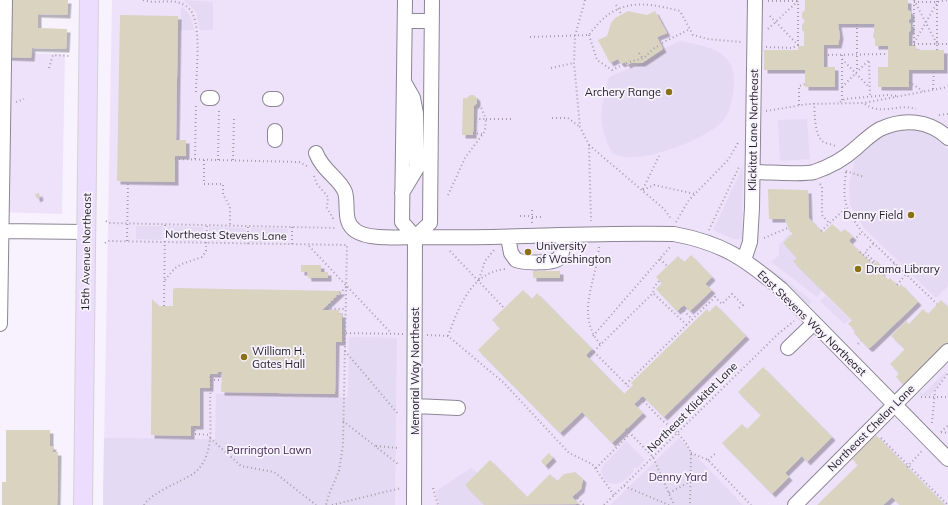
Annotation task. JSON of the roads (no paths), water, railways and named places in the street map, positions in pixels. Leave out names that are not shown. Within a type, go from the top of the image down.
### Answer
[{"type":"main road","name":"15th Avenue Northeast","points":[[83,505],[89,0]]},
{"type":"street","points":[[0,324],[5,0]]},
{"type":"street","points":[[405,0],[404,82],[413,98],[416,113],[417,168],[402,193],[402,222],[415,237],[430,223],[432,0]]},
{"type":"street","name":"Klickitat Lane Northeast","points":[[744,260],[750,242],[753,172],[754,42],[756,1]]},
{"type":"street","points":[[405,21],[432,21]]},
{"type":"street","points":[[753,172],[812,172],[828,166],[846,155],[880,129],[894,124],[909,122],[924,123],[933,126],[948,138]]},
{"type":"street","name":"East Stevens Way Northeast","points":[[316,153],[324,168],[344,192],[347,218],[352,228],[360,233],[386,237],[503,241],[564,236],[674,234],[706,241],[727,250],[744,260],[781,289],[948,459]]},
{"type":"street","points":[[1,231],[86,232]]},
{"type":"street","points":[[503,241],[516,260],[552,262],[559,258],[562,253],[564,236]]},
{"type":"street","name":"Memorial Way Northeast","points":[[414,505],[415,237]]},
{"type":"street","points":[[788,348],[814,323]]},
{"type":"street","name":"Northeast Chelan Lane","points":[[795,505],[948,351]]},
{"type":"street","points":[[415,406],[458,408]]},
{"type":"place","name":"Archery Range","points":[[669,92]]},
{"type":"place","name":"Denny Field","points":[[911,215]]},
{"type":"place","name":"University of Washington","points":[[528,252]]},
{"type":"place","name":"Drama Library","points":[[858,269]]},
{"type":"place","name":"William H. Gates Hall","points":[[244,357]]},
{"type":"park label","name":"Parrington Lawn","points":[[269,450]]},
{"type":"park label","name":"Denny Yard","points":[[678,477]]}]
